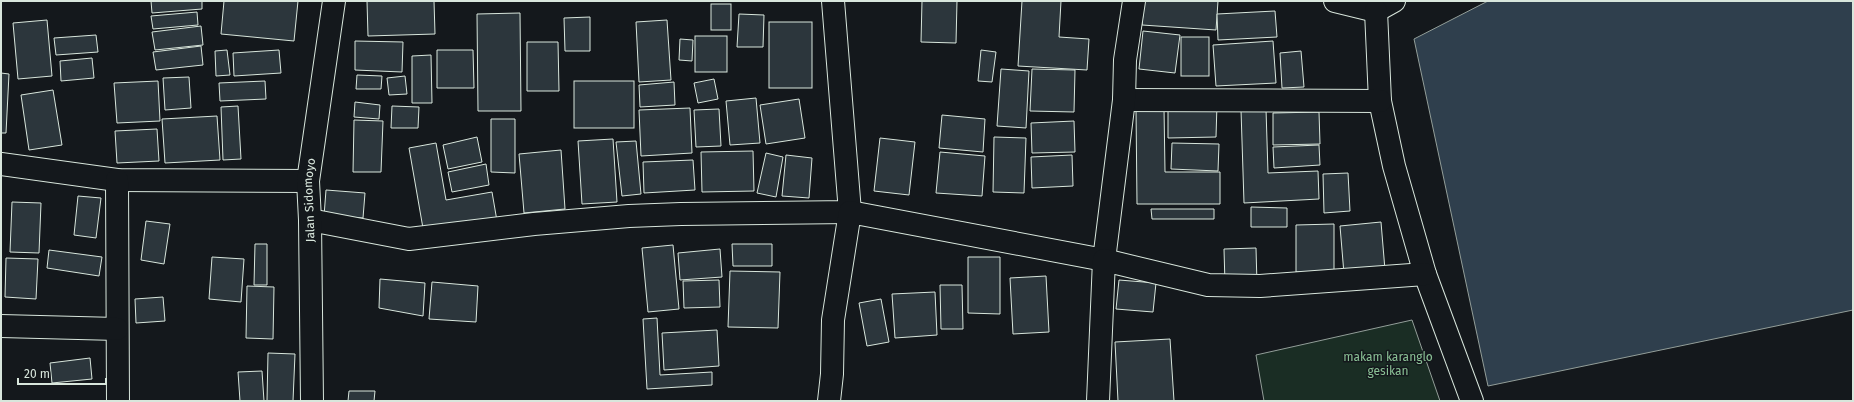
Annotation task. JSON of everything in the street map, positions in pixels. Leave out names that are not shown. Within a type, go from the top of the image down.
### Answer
[{"type":"street","name":"Jalan Sidomoyo","points":[[312,401],[310,220],[308,182],[334,1]]},
{"type":"street","points":[[829,401],[832,374],[833,320],[850,212],[833,1]]},
{"type":"street","points":[[1098,401],[1104,260],[1124,100],[1125,60],[1134,1]]},
{"type":"street","points":[[1335,1],[1385,6],[1380,101],[1394,166],[1425,274],[1472,401]]},
{"type":"street","points":[[1124,100],[1380,101]]},
{"type":"street","points":[[1,164],[117,180],[308,182]]},
{"type":"street","points":[[117,180],[118,401]]},
{"type":"street","points":[[310,220],[409,239],[534,224],[629,216],[850,212],[1104,260],[1208,285],[1260,286],[1425,274]]},
{"type":"street","points":[[1,326],[117,329]]},
{"type":"green space","name":"makam karanglo gesikan","points":[[1412,320],[1440,401],[1264,401],[1256,355]]},
{"type":"water","points":[[1488,1],[1853,1],[1853,310],[1488,386],[1414,39]]},
{"type":"building","points":[[151,1],[202,1],[202,9],[152,13]]},
{"type":"building","points":[[224,1],[298,1],[294,41],[221,34]]},
{"type":"building","points":[[367,1],[434,1],[435,34],[368,36]]},
{"type":"building","points":[[922,1],[957,1],[956,43],[921,42]]},
{"type":"building","points":[[1022,1],[1061,1],[1059,37],[1089,39],[1087,70],[1018,66]]},
{"type":"building","points":[[1144,1],[1218,1],[1216,30],[1142,25]]},
{"type":"building","points":[[711,4],[731,4],[731,30],[711,30]]},
{"type":"building","points":[[1275,11],[1277,37],[1218,40],[1217,14]]},
{"type":"building","points":[[197,12],[198,25],[153,29],[151,16]]},
{"type":"building","points":[[520,13],[521,111],[478,111],[477,14]]},
{"type":"building","points":[[739,14],[764,15],[763,47],[737,47]]},
{"type":"building","points":[[590,17],[590,51],[565,51],[564,18]]},
{"type":"building","points":[[47,20],[52,76],[18,79],[13,23]]},
{"type":"building","points":[[667,20],[671,80],[639,82],[636,22]]},
{"type":"building","points":[[769,22],[812,22],[812,88],[769,88]]},
{"type":"building","points":[[201,26],[203,45],[155,50],[152,32]]},
{"type":"building","points":[[1143,31],[1180,35],[1175,73],[1139,69]]},
{"type":"building","points":[[96,35],[98,52],[56,55],[54,38]]},
{"type":"building","points":[[695,36],[727,36],[727,72],[695,72]]},
{"type":"building","points":[[1181,37],[1209,37],[1209,76],[1181,76]]},
{"type":"building","points":[[680,39],[693,40],[692,61],[679,60]]},
{"type":"building","points":[[355,41],[403,42],[402,72],[355,70]]},
{"type":"building","points":[[1273,41],[1276,83],[1216,86],[1213,45]]},
{"type":"building","points":[[527,42],[558,42],[559,91],[527,91]]},
{"type":"building","points":[[201,46],[203,65],[156,70],[153,52]]},
{"type":"building","points":[[227,50],[230,75],[216,76],[215,51]]},
{"type":"building","points":[[279,50],[281,73],[234,76],[233,53]]},
{"type":"building","points":[[437,50],[473,50],[474,88],[437,88]]},
{"type":"building","points":[[981,50],[996,52],[992,82],[978,81]]},
{"type":"building","points":[[1301,51],[1304,87],[1282,88],[1280,53]]},
{"type":"building","points":[[431,55],[432,103],[412,103],[412,56]]},
{"type":"building","points":[[92,58],[94,78],[61,81],[60,61]]},
{"type":"building","points":[[1001,69],[1029,71],[1026,128],[997,126]]},
{"type":"building","points":[[1032,69],[1075,70],[1074,112],[1030,111]]},
{"type":"building","points":[[1,73],[9,74],[6,133],[1,133]]},
{"type":"building","points":[[357,75],[382,76],[381,89],[356,89]]},
{"type":"building","points":[[405,76],[407,94],[389,95],[387,78]]},
{"type":"building","points":[[189,77],[191,108],[165,110],[163,78]]},
{"type":"building","points":[[714,79],[718,99],[698,103],[694,83]]},
{"type":"building","points":[[158,81],[160,121],[117,123],[114,83]]},
{"type":"building","points":[[265,81],[266,99],[220,101],[219,83]]},
{"type":"building","points":[[574,81],[634,81],[634,128],[574,128]]},
{"type":"building","points":[[674,82],[675,105],[640,107],[639,85]]},
{"type":"building","points":[[53,90],[62,145],[29,150],[21,95]]},
{"type":"building","points":[[756,98],[760,143],[730,145],[726,101]]},
{"type":"building","points":[[799,99],[805,138],[766,144],[760,105]]},
{"type":"building","points":[[355,102],[380,105],[379,119],[354,117]]},
{"type":"building","points":[[1168,104],[1217,104],[1216,137],[1168,138]]},
{"type":"building","points":[[238,106],[241,159],[223,160],[221,107]]},
{"type":"building","points":[[392,106],[419,107],[418,128],[391,128]]},
{"type":"building","points":[[690,108],[692,153],[641,156],[639,110]]},
{"type":"building","points":[[1136,108],[1164,108],[1165,172],[1220,172],[1220,204],[1137,204]]},
{"type":"building","points":[[719,109],[721,146],[696,147],[694,110]]},
{"type":"building","points":[[1266,109],[1268,173],[1318,171],[1319,199],[1244,203],[1241,110]]},
{"type":"building","points":[[1319,112],[1320,144],[1273,145],[1273,113]]},
{"type":"building","points":[[942,115],[985,119],[983,152],[939,148]]},
{"type":"building","points":[[217,116],[220,160],[165,163],[162,119]]},
{"type":"building","points":[[491,119],[515,119],[515,173],[491,172]]},
{"type":"building","points":[[354,120],[383,121],[381,172],[353,172]]},
{"type":"building","points":[[1074,121],[1075,152],[1032,153],[1031,123]]},
{"type":"building","points":[[157,129],[159,161],[117,163],[115,131]]},
{"type":"building","points":[[477,137],[482,162],[448,169],[443,145]]},
{"type":"building","points":[[994,137],[1026,138],[1024,193],[993,192]]},
{"type":"building","points":[[880,138],[915,142],[909,195],[874,191]]},
{"type":"building","points":[[613,139],[617,202],[582,204],[578,141]]},
{"type":"building","points":[[636,141],[641,194],[622,196],[616,142]]},
{"type":"building","points":[[436,143],[446,200],[492,192],[497,221],[424,234],[409,148]]},
{"type":"building","points":[[1172,143],[1219,144],[1218,171],[1171,169]]},
{"type":"building","points":[[1319,145],[1320,165],[1274,168],[1273,147]]},
{"type":"building","points":[[561,150],[565,209],[524,213],[519,154]]},
{"type":"building","points":[[753,151],[754,191],[702,192],[701,152]]},
{"type":"building","points":[[940,152],[985,156],[982,196],[936,193]]},
{"type":"building","points":[[766,153],[783,157],[776,197],[757,193]]},
{"type":"building","points":[[786,155],[812,158],[809,198],[782,196]]},
{"type":"building","points":[[1072,155],[1073,186],[1032,188],[1031,157]]},
{"type":"building","points":[[693,160],[695,190],[644,193],[643,162]]},
{"type":"building","points":[[486,164],[489,185],[452,192],[448,172]]},
{"type":"building","points":[[1348,173],[1350,211],[1324,213],[1323,174]]},
{"type":"building","points":[[326,190],[365,193],[363,218],[324,216]]},
{"type":"building","points":[[78,196],[101,198],[96,238],[74,235]]},
{"type":"building","points":[[12,202],[41,203],[39,253],[10,252]]},
{"type":"building","points":[[1251,207],[1287,208],[1287,227],[1251,227]]},
{"type":"building","points":[[1151,209],[1214,209],[1214,219],[1152,219]]},
{"type":"building","points":[[146,221],[170,224],[164,264],[141,260]]},
{"type":"building","points":[[1381,222],[1385,270],[1344,274],[1340,226]]},
{"type":"building","points":[[1334,224],[1334,272],[1296,272],[1296,225]]},
{"type":"building","points":[[255,244],[267,244],[267,285],[254,285]]},
{"type":"building","points":[[732,244],[772,244],[772,266],[733,266]]},
{"type":"building","points":[[673,245],[679,309],[648,312],[642,248]]},
{"type":"building","points":[[1256,248],[1257,284],[1225,284],[1224,249]]},
{"type":"building","points":[[720,249],[722,277],[680,280],[678,253]]},
{"type":"building","points":[[49,250],[102,257],[99,276],[47,268]]},
{"type":"building","points":[[212,257],[244,259],[241,302],[209,299]]},
{"type":"building","points":[[968,257],[1000,257],[1000,314],[968,313]]},
{"type":"building","points":[[6,258],[38,259],[36,299],[5,297]]},
{"type":"building","points":[[730,271],[780,272],[778,328],[728,327]]},
{"type":"building","points":[[1046,276],[1049,332],[1013,334],[1010,278]]},
{"type":"building","points":[[380,279],[425,283],[423,316],[379,308]]},
{"type":"building","points":[[719,280],[720,307],[684,308],[683,281]]},
{"type":"building","points":[[1119,280],[1156,283],[1153,312],[1116,309]]},
{"type":"building","points":[[432,282],[478,286],[476,322],[429,319]]},
{"type":"building","points":[[940,285],[962,285],[963,329],[941,329]]},
{"type":"building","points":[[247,286],[274,287],[273,339],[246,338]]},
{"type":"building","points":[[935,292],[937,335],[895,338],[892,294]]},
{"type":"building","points":[[163,297],[165,321],[136,323],[135,299]]},
{"type":"building","points":[[881,299],[889,342],[867,346],[859,303]]},
{"type":"building","points":[[657,318],[660,375],[712,372],[712,385],[647,389],[643,319]]},
{"type":"building","points":[[717,330],[719,366],[664,370],[662,333]]},
{"type":"building","points":[[1170,339],[1174,401],[1118,401],[1115,342]]},
{"type":"building","points":[[268,353],[295,354],[293,401],[267,401]]},
{"type":"building","points":[[90,358],[92,379],[52,383],[50,363]]},
{"type":"building","points":[[262,371],[264,401],[240,401],[238,372]]},
{"type":"building","points":[[349,391],[375,391],[374,401],[348,401]]}]
